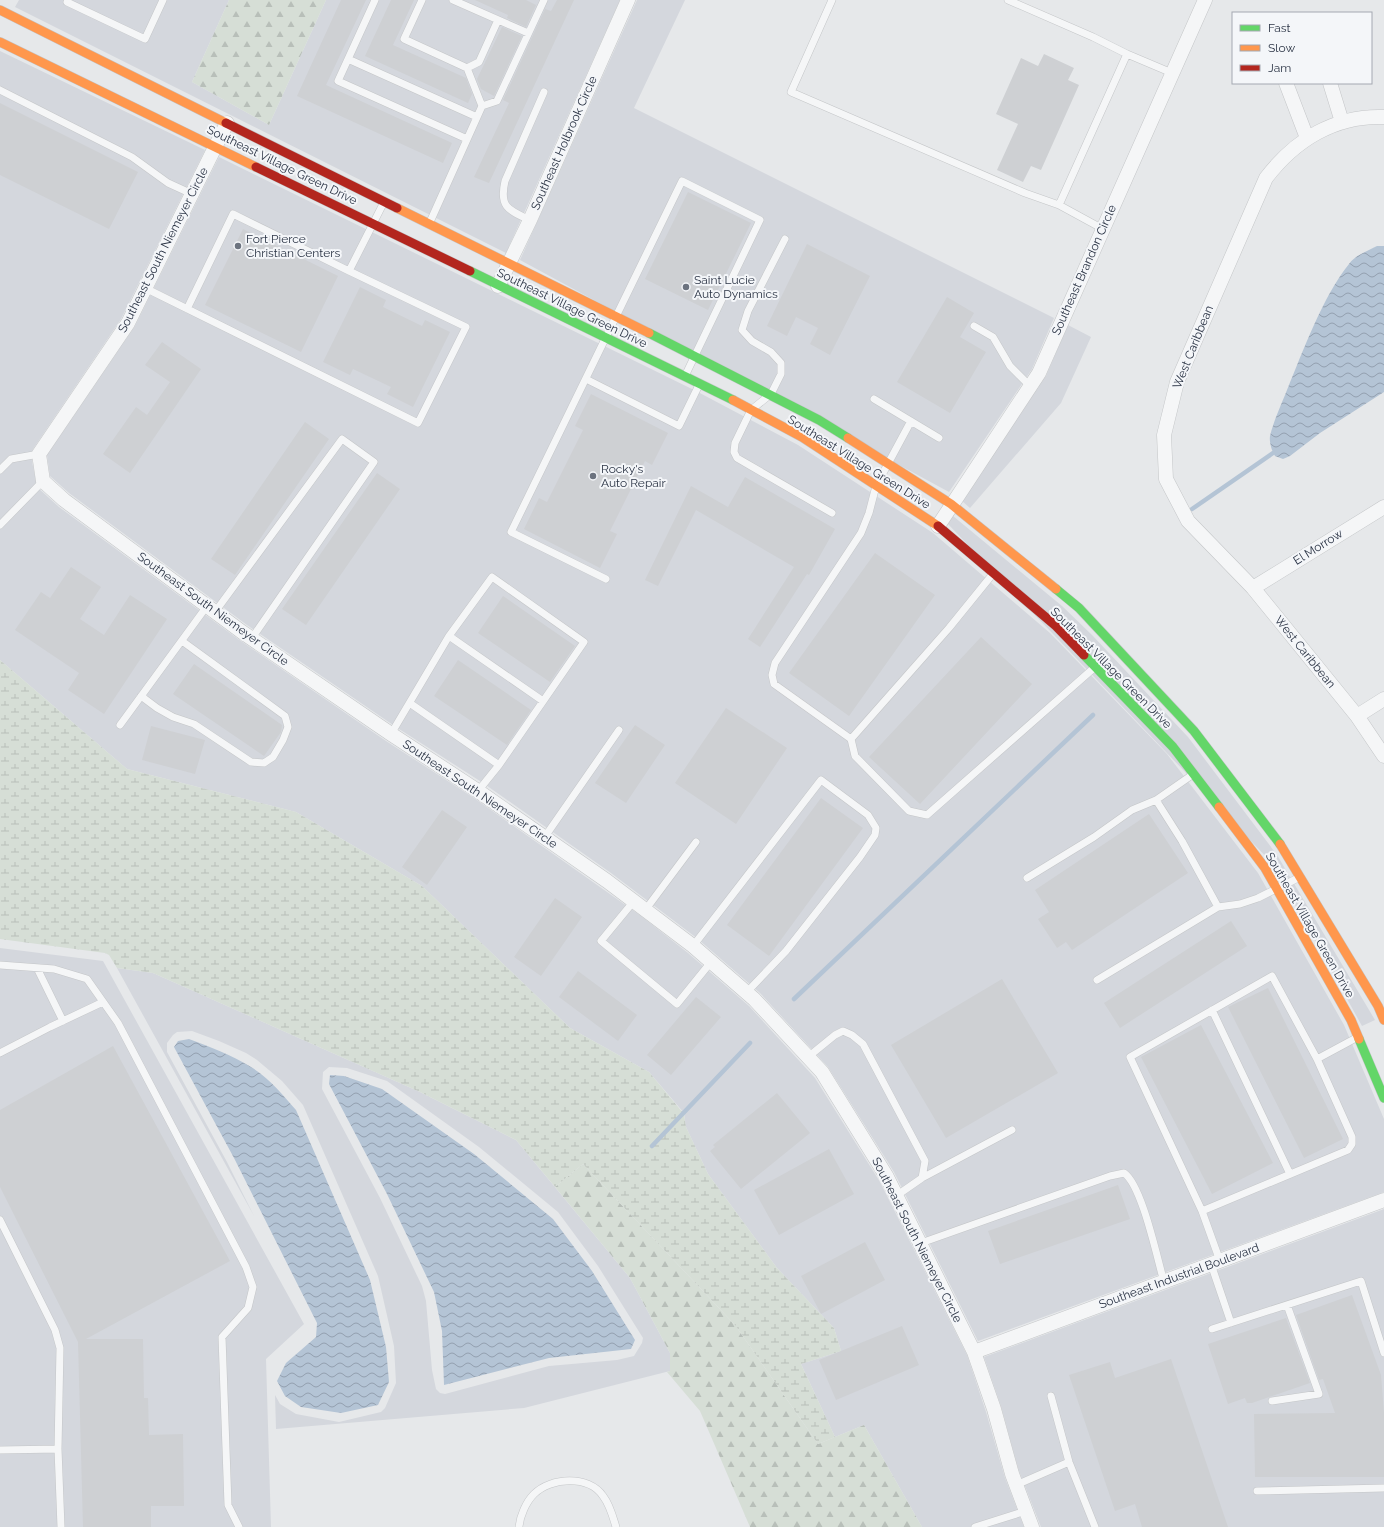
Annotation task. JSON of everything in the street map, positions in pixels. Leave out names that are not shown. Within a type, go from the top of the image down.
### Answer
[{"type":"street","name":"Southeast Holbrook Circle","points":[[498,286],[530,220],[628,0]]},
{"type":"street","name":"Southeast Brandon Circle","points":[[938,526],[1038,373],[1205,0]]},
{"type":"street","name":"Southeast Village Green Drive","points":[[4,10],[384,202],[696,355],[771,394],[819,420],[951,504],[1085,614],[1194,731],[1284,850],[1378,1006],[1384,1020]]},
{"type":"street","name":"Southeast Village Green Drive","points":[[0,42],[216,146],[498,286],[700,383],[802,437],[938,526],[1056,626],[1173,747],[1265,868],[1361,1035],[1384,1098]]},
{"type":"street","points":[[1286,84],[1306,138]]},
{"type":"street","points":[[1330,84],[1342,122]]},
{"type":"street","name":"West Caribbean","points":[[1384,117],[1355,119],[1342,122],[1306,138],[1278,161],[1266,178],[1177,382],[1164,435],[1166,479],[1188,521],[1253,588],[1357,716],[1384,756]]},
{"type":"street","name":"Southeast South Niemeyer Circle","points":[[39,454],[128,323],[227,123]]},
{"type":"street","points":[[39,454],[43,481]]},
{"type":"street","name":"Southeast South Niemeyer Circle","points":[[43,481],[64,500],[211,609],[391,734],[478,791],[646,909],[693,946],[754,999],[822,1072],[887,1177],[974,1352],[994,1409],[1016,1485],[1032,1527]]},
{"type":"street","name":"El Morrow","points":[[1253,588],[1384,507]]},
{"type":"street","points":[[1357,716],[1384,699]]},
{"type":"street","name":"Southeast Industrial Boulevard","points":[[974,1352],[1384,1200]]},
{"type":"lane","points":[[68,0],[67,2],[145,39],[163,0]]},
{"type":"lane","points":[[375,0],[338,81],[467,139]]},
{"type":"lane","points":[[422,0],[404,39],[467,68],[482,106],[429,224]]},
{"type":"lane","points":[[453,0],[528,33]]},
{"type":"lane","points":[[482,106],[497,101],[544,0]]},
{"type":"lane","points":[[832,0],[791,92],[1025,193],[1059,205],[1103,229]]},
{"type":"lane","points":[[1008,0],[1172,73]]},
{"type":"lane","points":[[467,68],[479,62],[498,20]]},
{"type":"lane","points":[[1059,205],[1127,54]]},
{"type":"lane","points":[[348,59],[477,117]]},
{"type":"lane","points":[[0,90],[132,157],[168,183],[192,194]]},
{"type":"lane","points":[[530,220],[509,208],[503,202],[502,194],[505,181],[544,92]]},
{"type":"lane","points":[[606,579],[511,532],[682,181],[760,220],[685,376]]},
{"type":"lane","points":[[349,271],[384,202]]},
{"type":"lane","points":[[145,288],[187,309],[418,423],[466,327],[233,214],[187,309]]},
{"type":"lane","points":[[785,238],[748,311],[742,330],[752,341],[771,352],[781,363],[781,374],[771,394],[751,410],[735,443],[734,452],[737,458],[832,513]]},
{"type":"lane","points":[[974,326],[993,337],[1010,366],[1030,386]]},
{"type":"lane","points":[[586,379],[679,426],[700,383]]},
{"type":"lane","points":[[874,399],[939,438]]},
{"type":"lane","points":[[911,421],[876,486],[869,513],[861,533],[775,663],[772,675],[774,684],[851,739],[855,756],[909,811],[927,815],[1095,667]]},
{"type":"lane","points":[[120,725],[182,641],[211,609],[342,439],[374,462],[252,638]]},
{"type":"lane","points":[[0,470],[11,458],[39,454]]},
{"type":"lane","points":[[0,525],[43,481]]},
{"type":"lane","points":[[851,739],[949,628],[993,574]]},
{"type":"lane","points":[[391,734],[411,704],[449,636],[492,577],[584,642],[499,765],[478,791]]},
{"type":"lane","points":[[449,636],[543,701]]},
{"type":"lane","points":[[141,696],[162,711],[194,724],[251,762],[264,763],[273,757],[284,740],[288,727],[285,716],[182,641]]},
{"type":"lane","points":[[411,704],[499,765]]},
{"type":"lane","points":[[544,838],[619,730]]},
{"type":"lane","points":[[1027,878],[1094,837],[1132,810],[1156,800],[1194,774]]},
{"type":"lane","points":[[693,946],[820,780],[868,816],[876,828],[875,835],[860,857],[786,951],[746,993]]},
{"type":"lane","points":[[1156,800],[1182,841],[1218,907]]},
{"type":"lane","points":[[646,909],[696,842]]},
{"type":"lane","points":[[1097,980],[1218,907],[1240,904],[1300,876]]},
{"type":"lane","points":[[634,901],[601,941],[677,1004],[711,962]]},
{"type":"lane","points":[[0,965],[54,969],[87,979],[118,1023],[242,1260],[253,1287],[248,1308],[222,1337],[228,1505],[239,1527]]},
{"type":"lane","points":[[37,968],[63,1021]]},
{"type":"lane","points":[[1202,1212],[1348,1150],[1352,1144],[1352,1137],[1317,1059],[1272,976],[1130,1057],[1202,1212],[1231,1323]]},
{"type":"lane","points":[[0,1053],[103,1002]]},
{"type":"lane","points":[[1212,1010],[1290,1174]]},
{"type":"lane","points":[[808,1057],[835,1035],[843,1031],[852,1035],[863,1044],[925,1161],[922,1178]]},
{"type":"lane","points":[[1317,1059],[1361,1035]]},
{"type":"lane","points":[[896,1196],[922,1178],[1012,1130]]},
{"type":"lane","points":[[920,1244],[1110,1176],[1124,1173],[1129,1176],[1137,1191],[1148,1221],[1164,1282]]},
{"type":"lane","points":[[0,1220],[52,1324],[60,1348],[58,1449],[61,1527]]},
{"type":"lane","points":[[1212,1329],[1361,1281],[1384,1353]]},
{"type":"lane","points":[[1272,1401],[1319,1394],[1287,1305]]},
{"type":"lane","points":[[1051,1396],[1069,1462],[1095,1527]]},
{"type":"lane","points":[[0,1450],[58,1449]]},
{"type":"lane","points":[[1016,1485],[1069,1462]]},
{"type":"lane","points":[[519,1527],[526,1505],[534,1494],[547,1485],[570,1480],[593,1486],[603,1495],[616,1527]]},
{"type":"lane","points":[[1257,1491],[1384,1488]]},
{"type":"lane","points":[[974,1527],[1026,1511]]},
{"type":"shaded area","points":[[19,0],[229,0],[192,82],[269,125],[326,0],[620,0],[506,253],[15,7]]},
{"type":"shaded area","points":[[637,0],[685,0],[634,108],[1054,318],[1032,369],[949,492],[520,260]]},
{"type":"shaded area","points":[[0,51],[205,150],[121,319],[33,449],[31,456],[37,487],[59,507],[238,639],[386,741],[474,798],[641,916],[688,953],[749,1006],[815,1078],[880,1182],[967,1355],[986,1412],[1005,1478],[1024,1527],[922,1527],[864,1425],[835,1437],[801,1364],[841,1351],[834,1328],[777,1268],[708,1174],[686,1127],[684,1113],[649,1072],[570,1028],[422,886],[296,812],[127,769],[0,660]]},
{"type":"shaded area","points":[[219,157],[696,391],[798,445],[933,533],[1050,633],[1167,754],[1258,873],[1344,1025],[1384,1119],[1384,1192],[978,1341],[894,1172],[828,1067],[760,993],[698,939],[611,873],[483,783],[396,727],[247,625],[69,493],[50,476],[47,455],[135,326]]},
{"type":"shaded area","points":[[1068,325],[1091,337],[1061,403],[970,508],[962,501],[1046,376]]},
{"type":"shaded area","points":[[953,516],[1062,606],[1092,635],[1188,737],[1277,855],[1375,1020],[1362,1026],[1272,863],[948,524]]},
{"type":"shaded area","points":[[0,948],[103,961],[304,1324],[266,1359],[271,1527],[0,1527]]},
{"type":"shaded area","points":[[117,968],[153,973],[420,1092],[516,1140],[630,1278],[670,1353],[670,1371],[524,1408],[276,1429],[275,1395],[280,1404],[296,1414],[339,1422],[381,1412],[385,1408],[396,1383],[394,1346],[378,1276],[303,1105],[282,1081],[257,1060],[246,1053],[192,1031],[177,1032],[167,1043],[167,1052],[227,1162],[254,1216]],"holes":[[[329,1067],[347,1068],[387,1081],[479,1147],[558,1212],[598,1266],[643,1338],[642,1343],[634,1356],[617,1360],[549,1366],[445,1394],[440,1393],[436,1389],[432,1370],[426,1301],[422,1286],[380,1198],[322,1089],[323,1072]]]},
{"type":"shaded area","points":[[1384,1209],[1384,1527],[1041,1527],[1019,1471],[1001,1406],[984,1357]]},
{"type":"green space","points":[[229,0],[326,0],[269,125],[192,82]]},
{"type":"green space","points":[[0,660],[127,769],[296,812],[422,886],[570,1028],[649,1072],[684,1114],[686,1127],[708,1174],[777,1268],[834,1328],[841,1351],[801,1364],[835,1437],[818,1444],[735,1325],[583,1164],[555,1187],[516,1140],[420,1092],[153,973],[117,968],[109,955],[105,953],[0,939]]},
{"type":"green space","points":[[583,1164],[735,1325],[818,1444],[864,1425],[922,1527],[750,1527],[700,1411],[667,1372],[670,1371],[670,1353],[630,1278],[555,1187]]},
{"type":"water","points":[[1377,246],[1384,246],[1384,392],[1320,433],[1290,456],[1283,459],[1275,456],[1271,447],[1270,436],[1280,407],[1322,308],[1340,277],[1352,261],[1358,256]]},
{"type":"water","points":[[189,1039],[229,1055],[258,1071],[270,1081],[296,1110],[370,1280],[386,1347],[389,1382],[378,1405],[341,1413],[301,1407],[285,1396],[277,1381],[286,1363],[316,1337],[317,1323],[234,1158],[174,1047],[178,1041]]},
{"type":"water","points":[[330,1075],[344,1076],[382,1089],[474,1154],[553,1219],[592,1271],[635,1340],[631,1349],[549,1358],[444,1385],[442,1331],[434,1292],[387,1194],[329,1084]]},
{"type":"building","points":[[341,0],[366,0],[326,85],[452,143],[443,163],[297,96]]},
{"type":"building","points":[[391,0],[414,0],[393,45],[466,78],[472,94],[468,103],[365,56]]},
{"type":"building","points":[[475,0],[526,0],[536,5],[526,27],[507,18],[508,15]]},
{"type":"building","points":[[557,0],[574,0],[489,183],[474,177],[509,103],[503,100],[545,9],[551,11]]},
{"type":"building","points":[[502,27],[522,36],[494,96],[481,89],[477,79]]},
{"type":"building","points":[[1044,54],[1074,68],[1068,80],[1079,85],[1041,170],[1031,166],[1023,182],[997,170],[1018,124],[996,114],[1021,58],[1038,66]]},
{"type":"building","points":[[0,103],[138,172],[109,229],[0,175]]},
{"type":"building","points":[[688,192],[751,223],[708,310],[645,279]]},
{"type":"building","points":[[243,229],[338,276],[301,352],[205,305]]},
{"type":"building","points":[[807,244],[870,276],[830,355],[810,344],[818,328],[796,317],[787,336],[767,326]]},
{"type":"building","points":[[360,287],[386,300],[383,307],[422,326],[425,320],[450,332],[413,407],[387,394],[391,387],[353,369],[350,375],[323,362]]},
{"type":"building","points":[[947,297],[974,313],[960,337],[986,352],[950,413],[897,382]]},
{"type":"building","points":[[162,342],[201,369],[130,473],[103,454],[136,407],[147,415],[170,382],[145,365]]},
{"type":"building","points":[[591,394],[668,433],[652,465],[645,461],[610,531],[617,534],[600,568],[524,529],[539,498],[547,502],[583,430],[575,426]]},
{"type":"building","points":[[305,422],[329,439],[235,575],[211,559]]},
{"type":"building","points":[[377,473],[400,489],[306,625],[282,609]]},
{"type":"building","points":[[745,477],[835,529],[809,575],[807,574],[760,647],[748,639],[794,567],[696,510],[658,586],[645,580],[691,486],[728,507]]},
{"type":"building","points":[[875,553],[935,595],[849,716],[789,673]]},
{"type":"building","points":[[71,567],[101,587],[80,619],[104,635],[130,595],[167,619],[104,714],[68,690],[79,673],[15,630],[41,592],[50,598]]},
{"type":"building","points":[[503,596],[575,646],[550,682],[478,633]]},
{"type":"building","points":[[981,637],[1032,684],[920,804],[869,757]]},
{"type":"building","points":[[458,660],[531,710],[507,745],[434,696]]},
{"type":"building","points":[[194,664],[282,725],[281,732],[264,756],[173,694]]},
{"type":"building","points":[[726,708],[787,748],[736,824],[675,783]]},
{"type":"building","points":[[635,725],[665,745],[626,803],[595,783]]},
{"type":"building","points":[[151,726],[205,740],[195,774],[142,760]]},
{"type":"building","points":[[821,798],[863,828],[769,956],[727,925]]},
{"type":"building","points":[[442,810],[467,827],[427,885],[402,867]]},
{"type":"building","points":[[1149,814],[1188,873],[1072,950],[1066,942],[1057,948],[1038,919],[1049,912],[1035,890]]},
{"type":"building","points":[[555,898],[582,917],[541,976],[514,957]]},
{"type":"building","points":[[1231,921],[1247,946],[1120,1028],[1104,1003]]},
{"type":"building","points":[[578,971],[637,1015],[618,1041],[559,997]]},
{"type":"building","points":[[1002,979],[1058,1073],[946,1138],[891,1045]]},
{"type":"building","points":[[1268,988],[1343,1139],[1304,1158],[1228,1007]]},
{"type":"building","points":[[696,997],[721,1017],[671,1075],[647,1055]]},
{"type":"building","points":[[1201,1025],[1273,1163],[1212,1194],[1141,1057]]},
{"type":"building","points":[[113,1046],[230,1261],[86,1339],[143,1339],[144,1398],[148,1398],[149,1435],[183,1434],[184,1506],[151,1506],[151,1527],[83,1527],[78,1342],[0,1187],[0,1110]]},
{"type":"building","points":[[777,1093],[810,1133],[741,1189],[710,1151],[715,1147],[713,1145]]},
{"type":"building","points":[[829,1149],[854,1194],[779,1235],[754,1190]]},
{"type":"building","points":[[1118,1185],[1130,1219],[1000,1264],[988,1231]]},
{"type":"building","points":[[865,1242],[885,1280],[821,1314],[801,1276]]},
{"type":"building","points":[[1352,1295],[1381,1375],[1384,1413],[1384,1477],[1255,1477],[1254,1414],[1335,1413],[1323,1379],[1319,1380],[1296,1315]]},
{"type":"building","points":[[1286,1318],[1310,1383],[1252,1403],[1247,1403],[1245,1398],[1228,1404],[1208,1344]]},
{"type":"building","points":[[902,1326],[919,1365],[836,1400],[819,1360]]},
{"type":"building","points":[[1171,1359],[1228,1527],[1142,1527],[1135,1504],[1115,1511],[1069,1375],[1110,1362],[1115,1378]]},
{"type":"waterway","points":[[1192,509],[1273,453]]},
{"type":"waterway","points":[[794,999],[1093,715]]},
{"type":"waterway","points":[[652,1146],[750,1043]]},
{"type":"traffic: fast","points":[[470,271],[733,400]]},
{"type":"traffic: fast","points":[[649,333],[819,420],[848,438]]},
{"type":"traffic: fast","points":[[1056,589],[1079,608],[1194,731],[1280,844]]},
{"type":"traffic: fast","points":[[1084,655],[1173,747],[1219,807]]},
{"type":"traffic: fast","points":[[1359,1039],[1384,1098]]},
{"type":"traffic: slow","points":[[0,10],[226,123]]},
{"type":"traffic: slow","points":[[0,42],[256,167]]},
{"type":"traffic: slow","points":[[397,208],[649,333]]},
{"type":"traffic: slow","points":[[733,400],[802,437],[938,526]]},
{"type":"traffic: slow","points":[[848,438],[951,504],[1056,589]]},
{"type":"traffic: slow","points":[[1219,807],[1265,868],[1351,1020],[1359,1039]]},
{"type":"traffic: slow","points":[[1280,844],[1378,1006],[1384,1020]]},
{"type":"traffic: jam","points":[[226,123],[397,208]]},
{"type":"traffic: jam","points":[[256,167],[470,271]]},
{"type":"traffic: jam","points":[[938,526],[1056,626],[1084,655]]},
{"type":"place","name":"Fort Pierce Christian Centers","points":[[238,246]]},
{"type":"place","name":"Saint Lucie Auto Dynamics","points":[[686,287]]},
{"type":"place","name":"Rocky's Auto Repair","points":[[593,476]]}]
